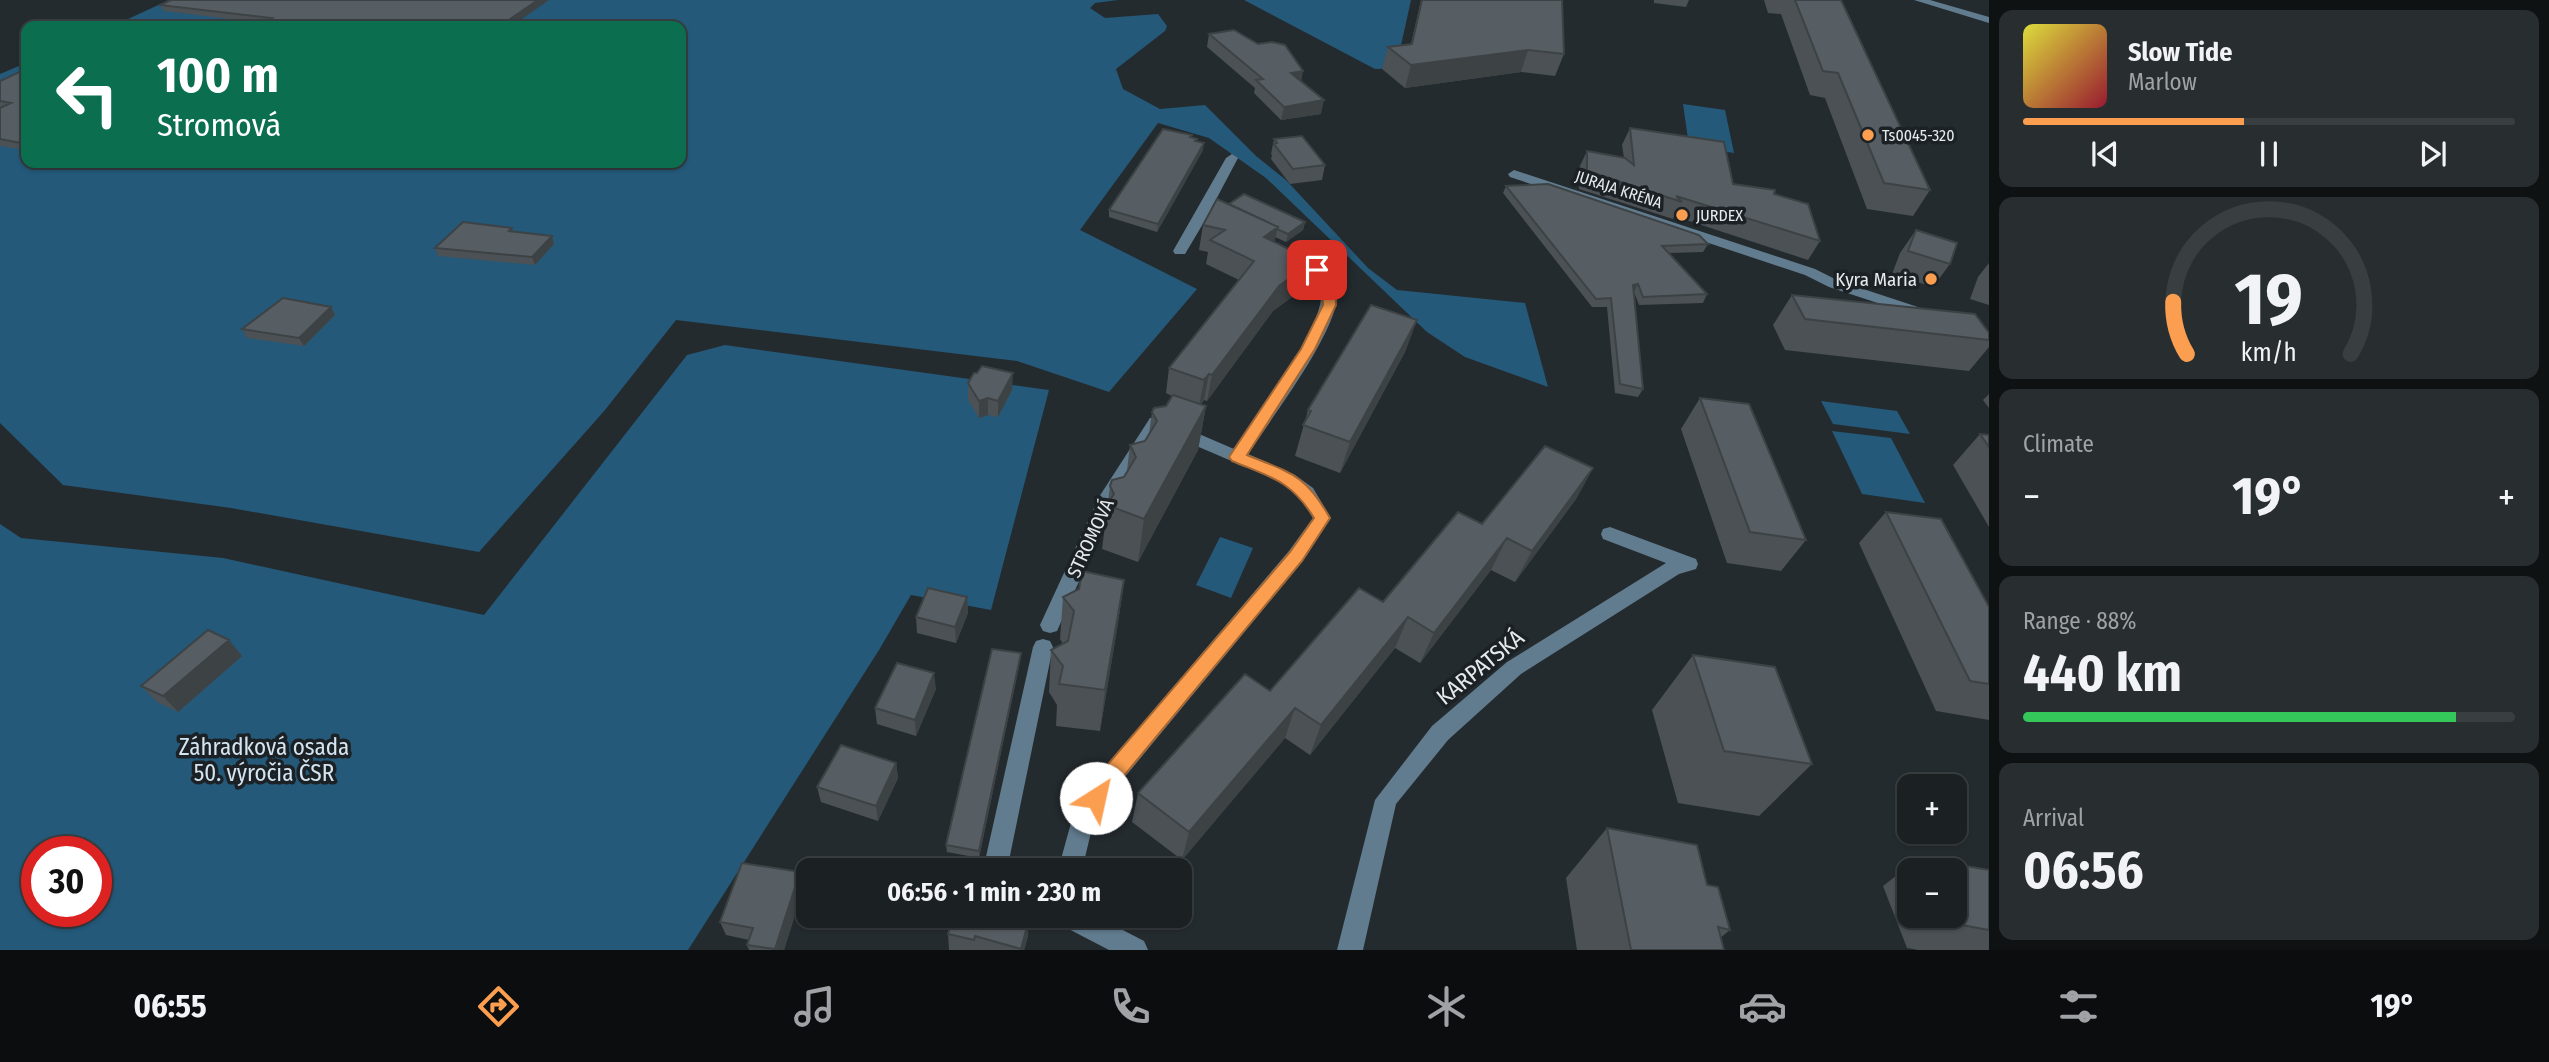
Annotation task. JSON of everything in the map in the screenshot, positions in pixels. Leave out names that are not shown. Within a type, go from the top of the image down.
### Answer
[{"type":"street","points":[[1919,0],[1989,20]]},
{"type":"street","points":[[1180,251],[1231,158]]},
{"type":"street","name":"JURAJA KRÉNA","points":[[1514,174],[1810,272],[1834,285],[1937,318]]},
{"type":"street","points":[[1204,211],[1238,227]]},
{"type":"street","points":[[1237,457],[1308,349],[1329,305],[1328,287],[1317,270],[1285,248]]},
{"type":"street","name":"STROMOVÁ","points":[[1050,625],[1108,497],[1156,422],[1289,479],[1307,493],[1322,518],[1296,556],[1111,776],[1082,820],[1073,858]]},
{"type":"street","name":"KARPATSKÁ","points":[[1350,950],[1386,800],[1440,733],[1514,668],[1673,568],[1689,564],[1610,534]]},
{"type":"street","points":[[998,858],[1043,647]]},
{"type":"street","points":[[1093,928],[1135,950]]},
{"type":"green space","points":[[169,0],[1118,0],[1095,3],[1090,8],[1105,18],[1158,14],[1167,26],[1165,31],[1116,69],[1123,89],[1160,109],[1205,105],[1256,156],[1286,180],[1368,268],[1397,290],[1525,303],[1548,387],[1465,357],[1427,332],[1266,178],[1209,138],[1158,123],[1080,230],[1197,289],[1109,392],[1017,361],[676,320],[605,410],[479,552],[231,508],[63,485],[0,423],[0,74],[21,65],[21,168],[686,168],[686,21],[124,21]]},
{"type":"green space","points":[[1244,0],[1411,0],[1396,68],[1375,69]]},
{"type":"green space","points":[[1683,104],[1725,110],[1734,153],[1689,146]]},
{"type":"green space","name":"Záhradková osada 50. výročia ČSR","points":[[725,345],[1049,390],[991,610],[911,595],[879,650],[688,950],[0,950],[0,524],[21,538],[223,558],[484,615],[687,355]]},
{"type":"green space","points":[[1821,401],[1897,411],[1910,434],[1833,424]]},
{"type":"green space","points":[[1832,431],[1891,438],[1925,503],[1862,494]]},
{"type":"green space","points":[[1220,537],[1253,548],[1231,598],[1196,585]]},
{"type":"building","points":[[171,0],[538,0],[507,21],[266,21],[272,18],[160,5]]},
{"type":"building","points":[[1422,0],[1562,0],[1564,54],[1528,50],[1411,65],[1388,47],[1412,44]]},
{"type":"building","points":[[1795,0],[1841,0],[1930,190],[1884,183],[1838,73],[1823,71]]},
{"type":"building","points":[[1234,30],[1258,44],[1272,42],[1285,45],[1303,71],[1291,73],[1324,100],[1284,107],[1256,80],[1263,79],[1209,34]]},
{"type":"building","points":[[21,71],[21,143],[0,139],[0,108],[11,103],[0,101],[0,81]]},
{"type":"building","points":[[1630,128],[1724,142],[1733,184],[1775,190],[1774,194],[1808,204],[1820,241],[1676,196],[1682,202],[1587,171],[1587,151],[1625,158],[1634,165]]},
{"type":"building","points":[[1163,129],[1192,135],[1190,137],[1197,139],[1195,141],[1204,143],[1158,224],[1109,210]]},
{"type":"building","points":[[1302,136],[1325,165],[1293,169],[1274,144],[1277,143],[1274,139]]},
{"type":"building","points":[[1548,184],[1699,235],[1708,244],[1662,246],[1707,294],[1643,297],[1638,284],[1633,285],[1643,389],[1620,384],[1611,298],[1596,299],[1506,186]]},
{"type":"building","points":[[1244,194],[1305,222],[1288,234],[1277,229],[1278,227],[1229,204]]},
{"type":"building","points":[[1217,199],[1278,227],[1264,237],[1313,261],[1279,286],[1212,375],[1209,374],[1204,380],[1169,368],[1254,261],[1210,240],[1225,230],[1203,225]]},
{"type":"building","points":[[463,222],[552,236],[532,257],[435,248]]},
{"type":"building","points":[[1916,230],[1957,243],[1950,264],[1908,251]]},
{"type":"building","points":[[1792,295],[1975,314],[1989,333],[1989,340],[1805,319]]},
{"type":"building","points":[[283,298],[331,307],[299,338],[242,329]]},
{"type":"building","points":[[1371,305],[1417,320],[1350,442],[1303,425],[1311,411],[1308,410]]},
{"type":"building","points":[[982,366],[1013,373],[998,401],[988,398],[979,401],[968,383]]},
{"type":"building","points":[[1173,395],[1206,406],[1144,519],[1107,505],[1114,494],[1110,486],[1112,480],[1124,477],[1136,457],[1130,445],[1145,441],[1157,421],[1152,412],[1154,408],[1166,406]]},
{"type":"building","points":[[1700,398],[1749,404],[1806,540],[1750,532]]},
{"type":"building","points":[[1980,434],[1989,435],[1989,447]]},
{"type":"building","points":[[1545,446],[1593,468],[1532,551],[1507,538],[1434,633],[1408,617],[1321,725],[1295,708],[1189,832],[1138,793],[1245,674],[1270,691],[1359,588],[1383,602],[1458,512],[1482,524]]},
{"type":"building","points":[[1886,512],[1941,519],[1989,607],[1989,684],[1970,681]]},
{"type":"building","points":[[1082,571],[1124,580],[1105,690],[1059,684],[1063,666],[1051,650],[1068,641],[1074,611],[1063,597],[1079,589]]},
{"type":"building","points":[[928,588],[967,597],[955,627],[916,617]]},
{"type":"building","points":[[208,630],[229,640],[163,696],[141,686]]},
{"type":"building","points":[[992,649],[1021,653],[979,851],[946,845]]},
{"type":"building","points":[[1693,655],[1775,667],[1812,764],[1724,751]]},
{"type":"building","points":[[897,663],[934,673],[915,720],[875,708]]},
{"type":"building","points":[[841,745],[896,763],[876,806],[817,787]]},
{"type":"building","points":[[1607,828],[1697,845],[1707,885],[1718,887],[1730,930],[1718,927],[1724,950],[1631,950]]},
{"type":"building","points":[[742,863],[796,871],[796,884],[775,949],[747,945],[753,928],[720,922]]},
{"type":"building","points":[[1967,866],[1989,870],[1989,930],[1967,926]]},
{"type":"building","points":[[950,928],[1027,928],[1021,949],[975,936],[974,940],[948,934]]},
{"type":"place","name":"Ts0045-320","points":[[1868,135]]},
{"type":"place","name":"JURDEX","points":[[1682,215]]},
{"type":"place","name":"Kyra Maria","points":[[1931,279]]},
{"type":"route","points":[[1096,798],[1111,776],[1296,556],[1322,518],[1307,493],[1289,479],[1237,457],[1308,349],[1326,313],[1330,296],[1324,278],[1317,270]]}]
